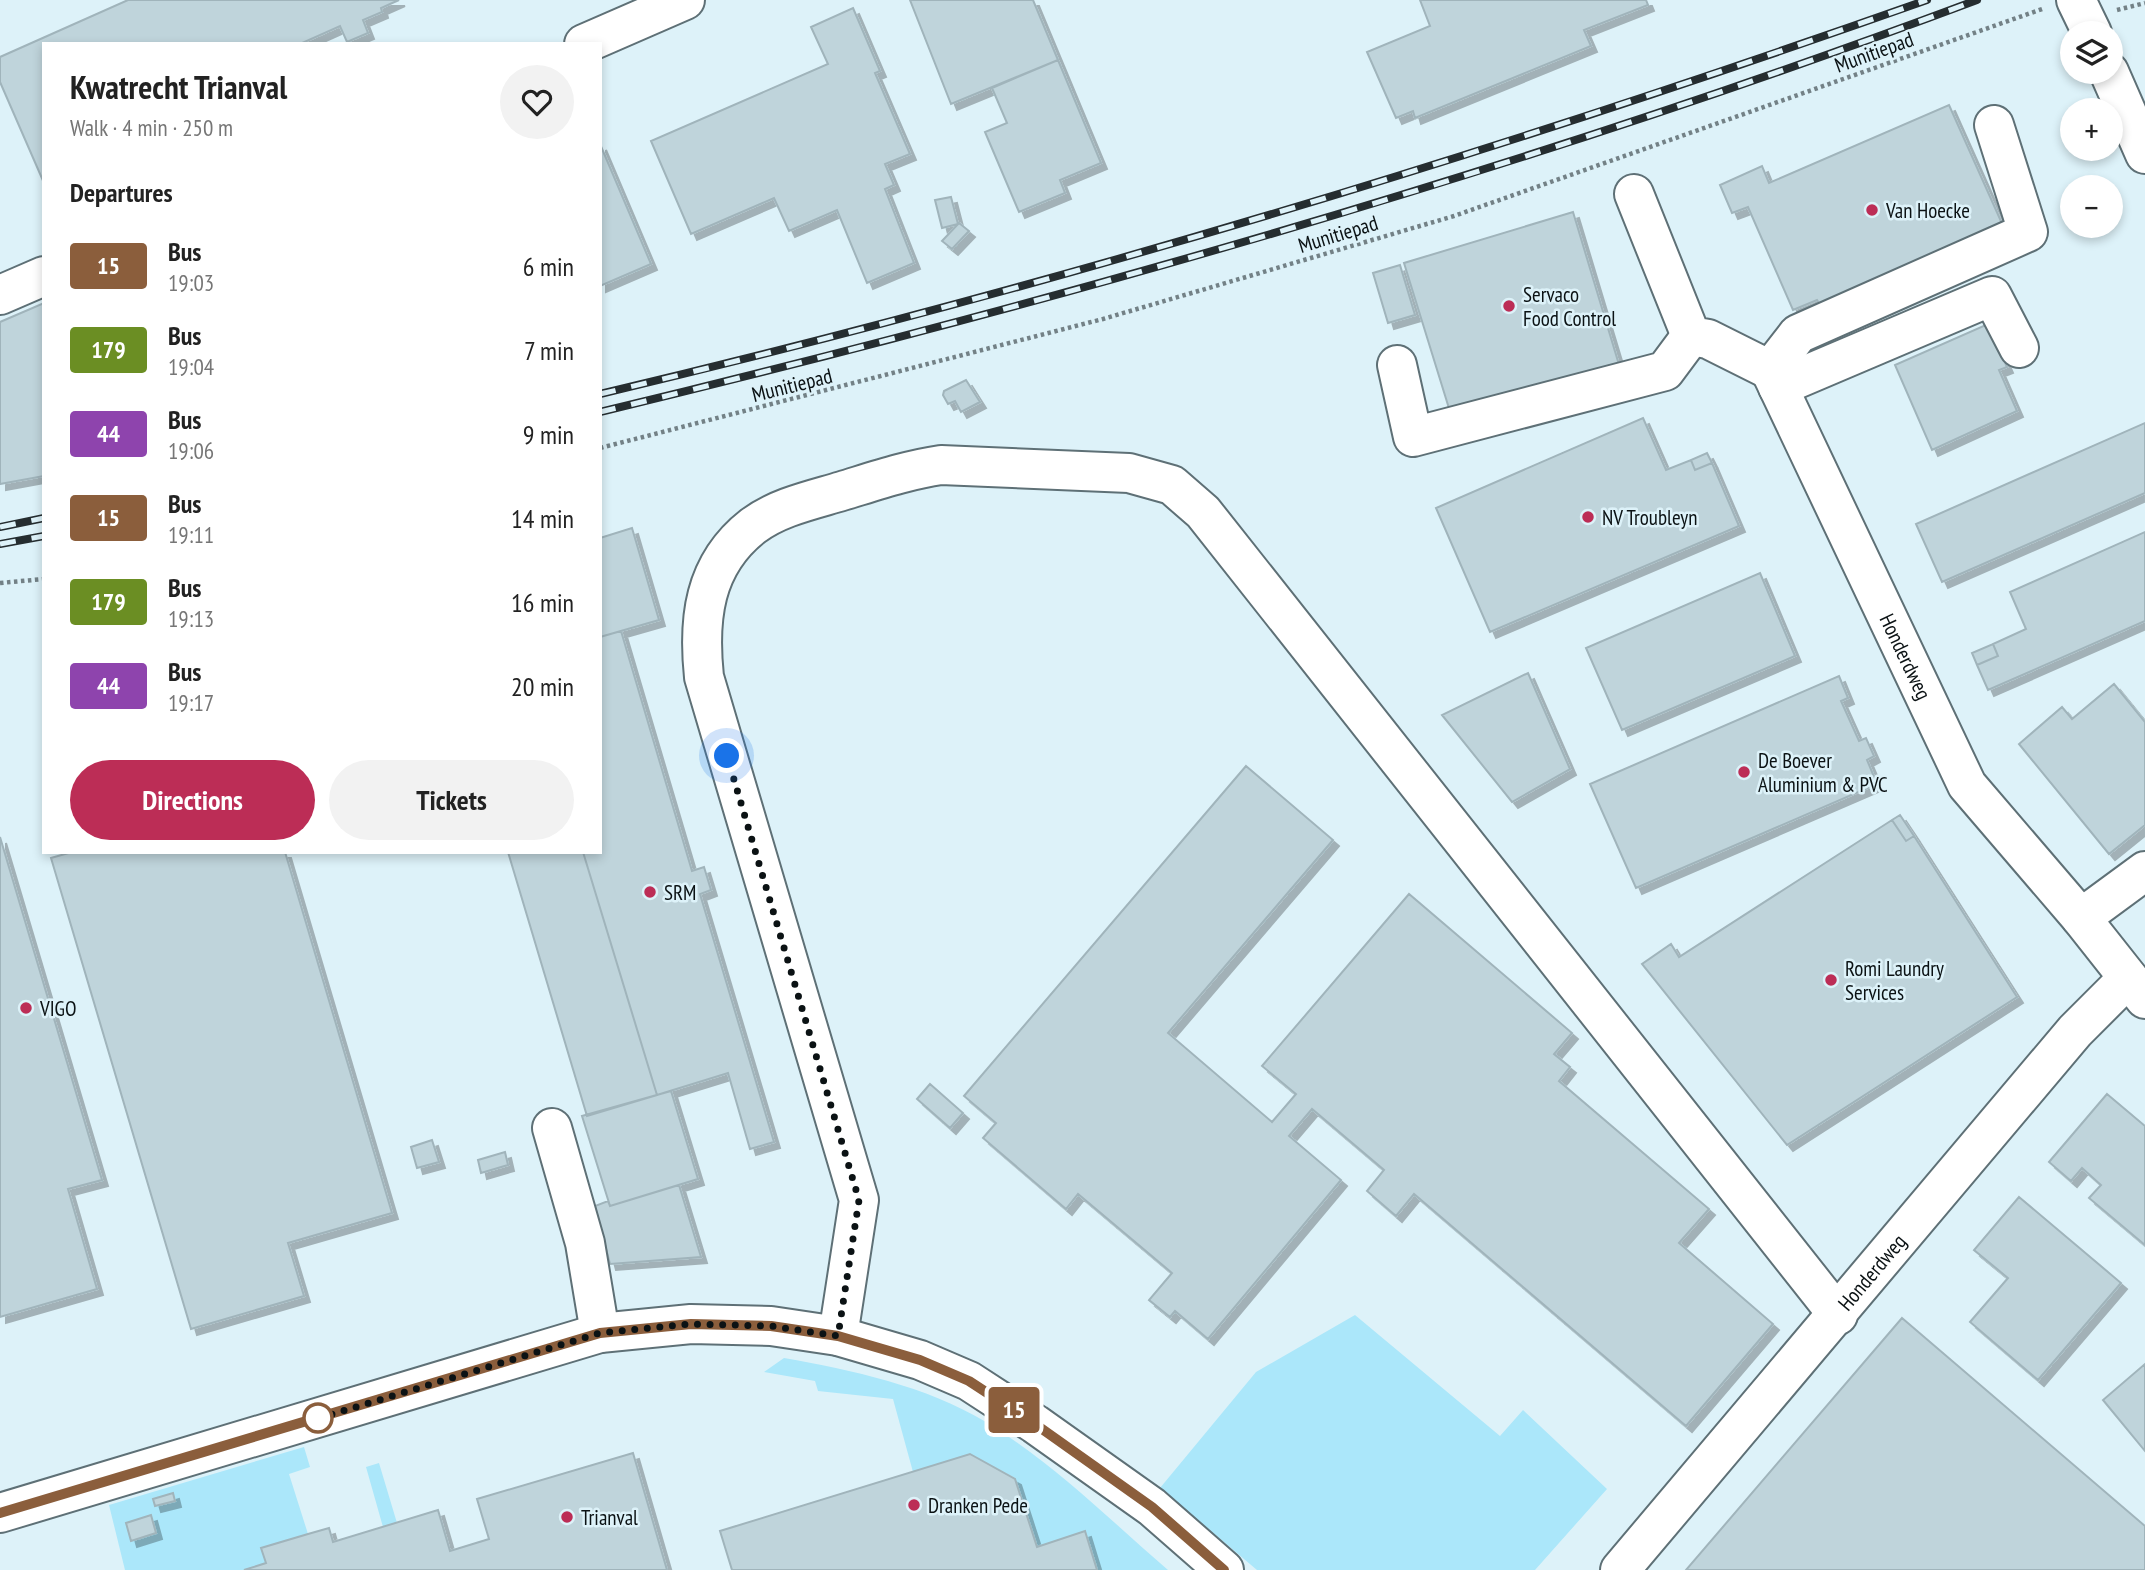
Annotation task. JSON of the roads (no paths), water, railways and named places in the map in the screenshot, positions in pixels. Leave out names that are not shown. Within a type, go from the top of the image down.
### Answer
[{"type":"street","points":[[589,42],[685,0]]},
{"type":"street","points":[[2066,2],[2082,21]]},
{"type":"street","points":[[2114,84],[2145,154]]},
{"type":"street","points":[[1774,379],[1798,334],[2028,232],[1994,125]]},
{"type":"street","points":[[1634,194],[1691,337]]},
{"type":"street","points":[[0,295],[42,277]]},
{"type":"street","points":[[1774,379],[1992,296],[2019,348]]},
{"type":"street","points":[[1691,337],[1707,339],[1774,379]]},
{"type":"street","points":[[1396,365],[1413,437],[1665,371],[1691,337]]},
{"type":"street","name":"Honderdweg","points":[[1620,1570],[2076,1031],[2136,988],[2081,918],[1967,785],[1774,379]]},
{"type":"street","points":[[838,1336],[859,1200],[704,677],[699,637],[704,598],[725,558],[752,527],[787,508],[913,469],[941,465],[1129,473],[1172,485],[1203,512],[1838,1315]]},
{"type":"street","points":[[2081,918],[2145,871]]},
{"type":"street","points":[[552,1128],[585,1243],[600,1333]]},
{"type":"street","points":[[0,1513],[600,1333],[691,1324],[771,1326],[838,1336],[920,1360],[969,1381],[1152,1507],[1224,1570]]},
{"type":"railway","points":[[602,394],[936,309],[1269,215],[1599,112],[1927,0]]},
{"type":"railway","points":[[602,412],[947,324],[1295,227],[1639,119],[1977,0]]},
{"type":"railway","points":[[0,527],[42,518]]},
{"type":"railway","points":[[0,544],[42,536]]},
{"type":"place","name":"Van Hoecke","points":[[1872,210]]},
{"type":"place","name":"Servaco Food Control","points":[[1509,306]]},
{"type":"place","name":"NV Troubleyn","points":[[1588,517]]},
{"type":"place","name":"De Boever Aluminium & PVC","points":[[1744,772]]},
{"type":"place","name":"SRM","points":[[650,892]]},
{"type":"place","name":"Romi Laundry Services","points":[[1831,980]]},
{"type":"place","name":"VIGO","points":[[26,1008]]},
{"type":"place","name":"Dranken Pede","points":[[914,1505]]},
{"type":"place","name":"Trianval","points":[[567,1517]]}]
